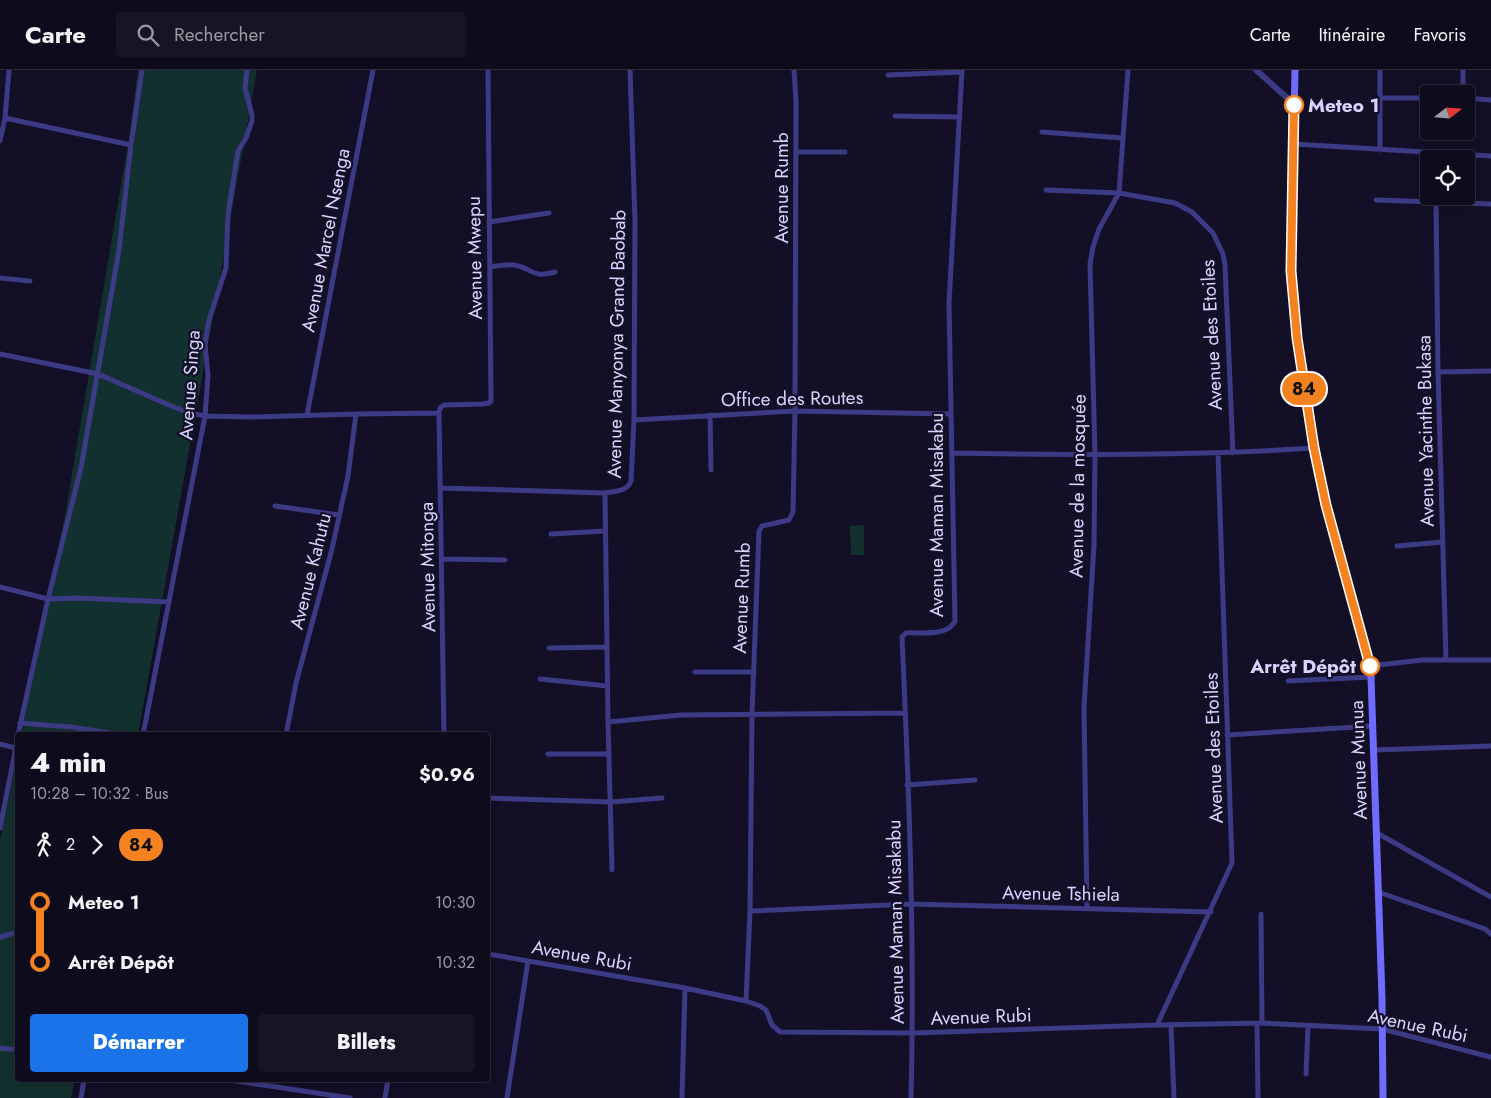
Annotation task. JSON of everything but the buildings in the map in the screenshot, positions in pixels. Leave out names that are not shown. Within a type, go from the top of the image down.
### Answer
[{"type":"main road","name":"Avenue Munua","points":[[1295,70],[1291,271],[1298,344],[1314,448],[1326,505],[1370,666],[1371,677],[1384,1098]]},
{"type":"street","points":[[0,141],[5,118],[9,70]]},
{"type":"street","points":[[18,732],[48,600],[81,468],[119,250],[142,70]]},
{"type":"street","name":"Avenue Singa","points":[[144,732],[205,416],[208,376],[205,344],[209,320],[226,268],[228,214],[238,152],[252,122],[252,114],[245,88],[247,70]]},
{"type":"street","name":"Avenue Marcel Nsenga","points":[[307,415],[373,70]]},
{"type":"street","name":"Avenue Mwepu","points":[[439,413],[441,406],[447,404],[483,404],[491,401],[488,70]]},
{"type":"street","name":"Avenue Manyonya Grand Baobab","points":[[612,870],[607,686],[605,493],[625,489],[630,486],[634,420],[635,222],[630,70]]},
{"type":"street","name":"Avenue Rumb","points":[[746,1002],[750,911],[752,714],[759,531],[762,526],[786,521],[793,515],[796,152],[794,70]]},
{"type":"street","name":"Avenue de la mosquée","points":[[1087,909],[1084,707],[1094,544],[1095,455],[1090,264],[1099,230],[1119,193],[1128,70]]},
{"type":"street","points":[[1256,70],[1294,104]]},
{"type":"street","points":[[1380,70],[1380,150]]},
{"type":"street","points":[[1463,70],[1463,85]]},
{"type":"street","points":[[888,75],[962,71]]},
{"type":"street","name":"Avenue Maman Misakabu","points":[[910,1098],[913,1033],[903,635],[906,633],[945,631],[952,627],[955,621],[949,303],[962,71]]},
{"type":"street","points":[[1380,98],[1420,98]]},
{"type":"street","points":[[1475,99],[1491,100]]},
{"type":"street","points":[[895,116],[960,117]]},
{"type":"street","points":[[5,118],[131,145]]},
{"type":"street","points":[[1042,132],[1122,138]]},
{"type":"street","points":[[1294,144],[1491,156]]},
{"type":"street","points":[[796,152],[845,152]]},
{"type":"street","name":"Avenue des Etoiles","points":[[1046,190],[1119,193],[1166,200],[1186,208],[1201,219],[1219,243],[1224,254],[1225,265],[1233,453]]},
{"type":"street","points":[[1376,200],[1420,201]]},
{"type":"street","points":[[1475,203],[1491,204]]},
{"type":"street","name":"Avenue Yacinthe Bukasa","points":[[1436,205],[1438,372],[1446,659]]},
{"type":"street","points":[[489,222],[549,213]]},
{"type":"street","points":[[490,267],[511,265],[543,276],[555,272]]},
{"type":"street","points":[[0,278],[30,281]]},
{"type":"street","points":[[0,354],[98,374],[169,405],[205,416],[250,417],[439,413]]},
{"type":"street","points":[[1438,372],[1491,371]]},
{"type":"street","name":"Office des Routes","points":[[634,420],[795,411],[951,414]]},
{"type":"street","name":"Avenue Mitonga","points":[[439,413],[444,732]]},
{"type":"street","name":"Avenue Kahutu","points":[[287,732],[296,683],[340,515],[348,476],[356,414]]},
{"type":"street","points":[[710,415],[712,470]]},
{"type":"street","points":[[952,453],[1095,455],[1233,453],[1314,448]]},
{"type":"street","name":"Avenue des Etoiles","points":[[1157,1025],[1211,912],[1232,863],[1218,453]]},
{"type":"street","points":[[441,488],[605,493]]},
{"type":"street","points":[[275,506],[340,515]]},
{"type":"street","points":[[551,534],[606,531]]},
{"type":"street","points":[[1397,546],[1443,542]]},
{"type":"street","points":[[442,559],[505,560]]},
{"type":"street","points":[[0,587],[48,600],[77,598],[169,602]]},
{"type":"street","points":[[549,648],[607,647]]},
{"type":"street","points":[[1370,666],[1422,660],[1491,660]]},
{"type":"street","points":[[695,672],[754,672]]},
{"type":"street","points":[[1288,681],[1371,677]]},
{"type":"street","points":[[540,679],[607,686]]},
{"type":"street","points":[[608,722],[681,715],[905,712]]},
{"type":"street","points":[[20,723],[71,727],[103,732]]},
{"type":"street","points":[[1227,734],[1373,726]]},
{"type":"street","points":[[0,744],[15,748],[1,814],[0,828]]},
{"type":"street","points":[[1374,750],[1491,746]]},
{"type":"street","points":[[548,754],[609,754]]},
{"type":"street","points":[[907,785],[975,780]]},
{"type":"street","points":[[490,798],[611,802],[662,798]]},
{"type":"street","points":[[1377,833],[1491,898]]},
{"type":"street","points":[[1378,892],[1468,923],[1491,934]]},
{"type":"street","name":"Avenue Tshiela","points":[[750,911],[911,904],[1211,912]]},
{"type":"street","points":[[1258,1098],[1261,914]]},
{"type":"street","points":[[0,938],[15,933]]},
{"type":"street","name":"Avenue Rubi","points":[[490,954],[685,988],[746,1002],[766,1010],[772,1025],[780,1032],[913,1033],[1259,1023],[1382,1029],[1491,1056]]},
{"type":"street","points":[[507,1098],[528,961]]},
{"type":"street","points":[[682,1098],[685,988]]},
{"type":"street","points":[[1171,1026],[1174,1098]]},
{"type":"street","points":[[1306,1074],[1308,1026]]},
{"type":"street","points":[[0,1048],[15,1050]]},
{"type":"street","points":[[81,1098],[84,1082]]},
{"type":"street","points":[[243,1082],[350,1098]]},
{"type":"street","points":[[385,1098],[388,1082]]},
{"type":"green space","points":[[138,70],[257,70],[139,732],[22,732],[65,515],[129,138]]},
{"type":"green space","points":[[864,525],[864,555],[851,555],[850,526]]},
{"type":"green space","points":[[15,764],[15,1082],[75,1082],[71,1098],[0,1098],[0,841]]},
{"type":"bus line","name":"84","points":[[1294,105],[1291,271],[1297,338],[1314,448],[1326,505],[1370,666]]},
{"type":"place","name":"Meteo 1","points":[[1294,105]]},
{"type":"place","name":"Arrêt Dépôt","points":[[1370,666]]}]
